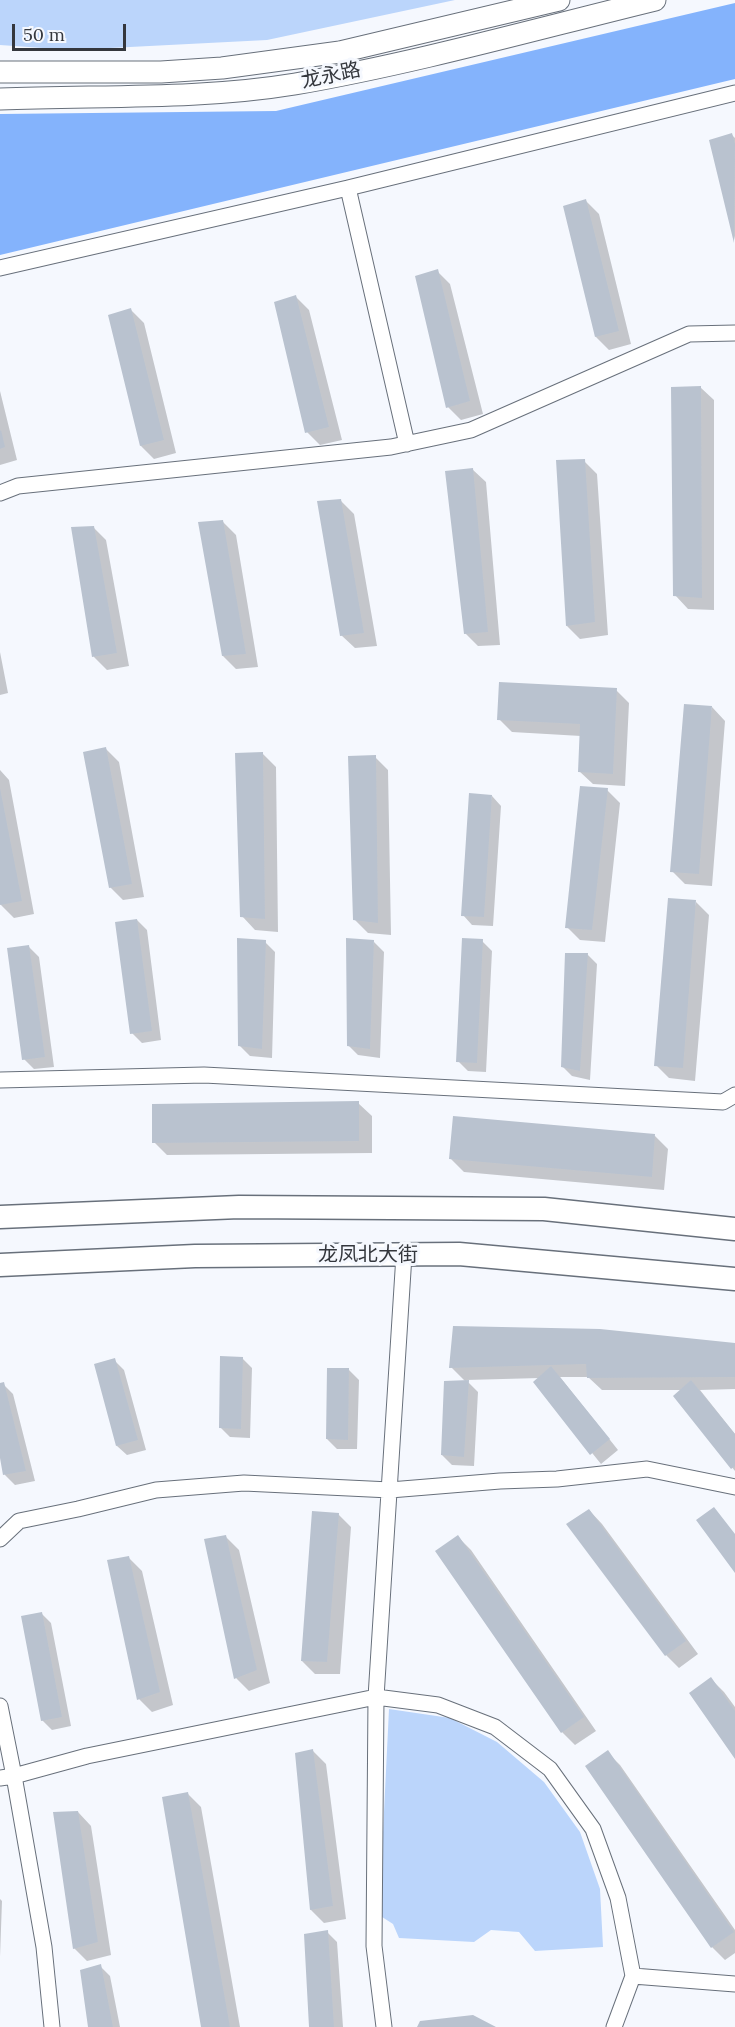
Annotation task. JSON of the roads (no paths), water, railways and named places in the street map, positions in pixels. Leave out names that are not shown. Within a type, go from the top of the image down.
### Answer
[{"type":"main road","name":"龙永路","points":[[0,72],[160,72],[234,66],[340,52],[559,0]]},
{"type":"main road","name":"龙永路","points":[[0,99],[167,96],[294,84],[394,63],[655,0]]},
{"type":"main road","points":[[0,1217],[239,1207],[544,1209],[735,1229]]},
{"type":"main road","name":"龙凤北大街","points":[[0,1265],[195,1256],[459,1254],[735,1279]]},
{"type":"street","points":[[0,268],[348,188],[735,93]]},
{"type":"street","points":[[348,188],[407,444]]},
{"type":"street","points":[[0,493],[18,486],[407,444],[471,430],[689,334],[735,333]]},
{"type":"street","points":[[0,1080],[204,1075],[723,1102],[735,1095]]},
{"type":"street","points":[[384,2027],[374,1946],[376,1697],[404,1255]]},
{"type":"street","points":[[0,1539],[19,1521],[156,1490],[244,1483],[390,1490],[557,1479],[647,1469],[735,1487]]},
{"type":"street","points":[[7,1777],[87,1756],[376,1697],[438,1705],[495,1727],[549,1769],[594,1829],[618,1898],[633,1976],[614,2027]]},
{"type":"street","points":[[0,1706],[7,1777],[44,1947],[52,2027]]},
{"type":"street","points":[[633,1976],[735,1984]]}]
